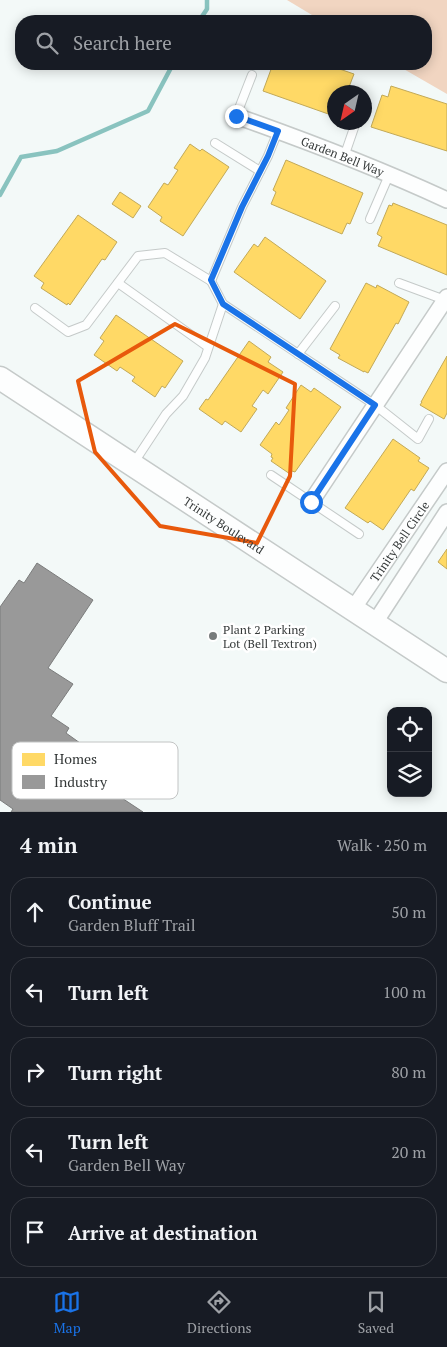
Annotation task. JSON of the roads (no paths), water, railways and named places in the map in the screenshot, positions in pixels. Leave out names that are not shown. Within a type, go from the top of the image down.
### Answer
[{"type":"main road","name":"Trinity Boulevard","points":[[0,378],[447,671]]},
{"type":"street","name":"Garden Bell Way","points":[[236,116],[446,197]]},
{"type":"street","points":[[311,502],[446,298]]},
{"type":"street","name":"Trinity Bell Circle","points":[[353,610],[447,472]]},
{"type":"street","name":"Trinity Bell Circle","points":[[374,624],[447,512]]},
{"type":"lane","points":[[236,116],[252,75]]},
{"type":"lane","points":[[344,157],[353,130]]},
{"type":"lane","points":[[211,280],[242,207],[278,131]]},
{"type":"lane","points":[[215,143],[260,172]]},
{"type":"lane","points":[[370,219],[389,175]]},
{"type":"lane","points":[[35,308],[68,332],[86,325],[138,256],[164,253],[211,280],[223,304],[375,405],[418,439],[429,419]]},
{"type":"lane","points":[[118,283],[208,347]]},
{"type":"lane","points":[[399,283],[446,298]]},
{"type":"lane","points":[[132,465],[166,414],[183,396],[205,358],[223,304]]},
{"type":"lane","points":[[298,354],[335,306]]},
{"type":"lane","points":[[271,475],[359,534]]},
{"type":"waterway","points":[[203,15],[207,9],[207,0]]},
{"type":"waterway","points":[[0,195],[21,157],[57,151],[148,111],[170,70]]},
{"type":"place","name":"Plant 2 Parking Lot (Bell Textron)","points":[[213,636]]}]
